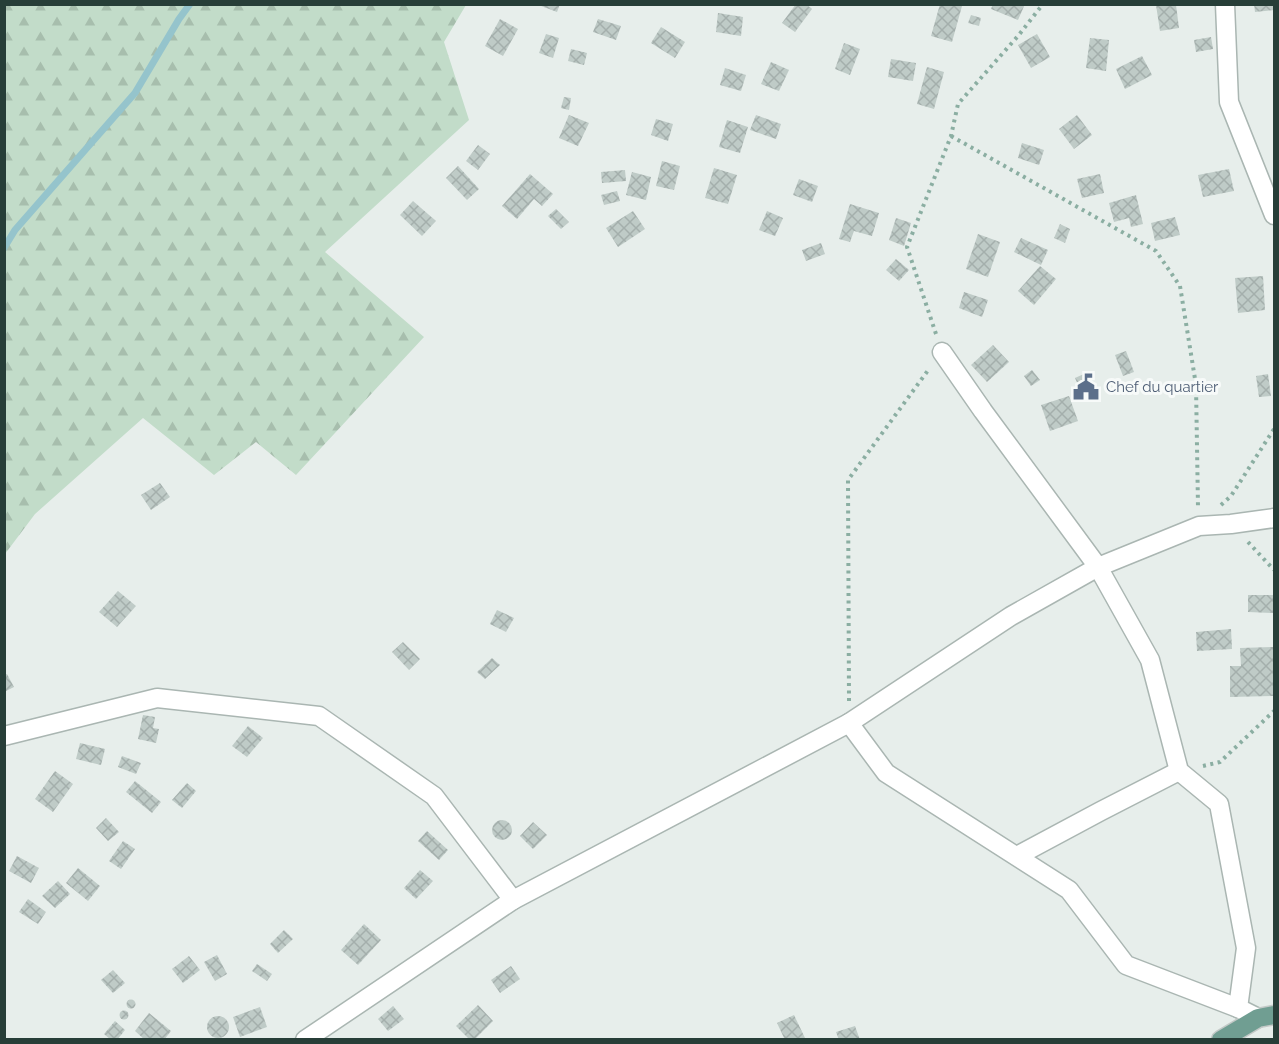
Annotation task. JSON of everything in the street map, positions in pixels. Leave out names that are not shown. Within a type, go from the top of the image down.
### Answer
[{"type":"main road","points":[[1221,1040],[1266,1017]]},
{"type":"street","points":[[1226,4],[1229,102],[1275,214]]},
{"type":"street","points":[[942,352],[1098,567],[1150,660],[1179,771],[1219,804],[1246,948],[1238,1008]]},
{"type":"street","points":[[305,1040],[513,900],[849,723],[1011,616],[1098,567],[1199,526],[1275,518]]},
{"type":"street","points":[[4,736],[157,698],[319,716],[434,796],[513,900]]},
{"type":"street","points":[[849,723],[886,773],[1069,890],[1126,965],[1266,1017]]},
{"type":"street","points":[[1017,856],[1179,771]]},
{"type":"path","points":[[849,723],[848,480],[942,352],[907,247],[951,136],[958,104],[1018,36],[1042,4]]},
{"type":"path","points":[[951,136],[1156,251],[1180,286],[1196,385],[1199,526]]},
{"type":"path","points":[[1199,526],[1231,496],[1275,429]]},
{"type":"path","points":[[1231,524],[1275,570]]},
{"type":"path","points":[[1179,771],[1220,762],[1275,711]]},
{"type":"green space","points":[[5,4],[466,5],[444,42],[469,120],[325,252],[424,337],[296,475],[256,442],[214,475],[143,418],[35,514],[5,554]]},
{"type":"building","points":[[536,4],[560,4],[557,12]]},
{"type":"building","points":[[796,4],[806,4],[812,9],[795,32],[782,23]]},
{"type":"building","points":[[940,4],[962,6],[952,42],[931,36]]},
{"type":"building","points":[[993,4],[1025,4],[1018,20],[991,9]]},
{"type":"building","points":[[1254,4],[1274,4],[1274,10],[1255,12]]},
{"type":"building","points":[[1156,5],[1176,5],[1179,28],[1160,31]]},
{"type":"building","points":[[718,13],[743,17],[741,36],[716,32]]},
{"type":"building","points":[[971,15],[981,18],[979,26],[968,23]]},
{"type":"building","points":[[500,19],[518,29],[503,56],[485,46]]},
{"type":"building","points":[[598,19],[621,26],[616,40],[593,32]]},
{"type":"building","points":[[661,27],[685,42],[675,58],[651,43]]},
{"type":"building","points":[[546,34],[559,38],[553,58],[539,53]]},
{"type":"building","points":[[1037,34],[1050,57],[1031,68],[1018,45]]},
{"type":"building","points":[[1211,37],[1213,49],[1196,52],[1194,40]]},
{"type":"building","points":[[1090,38],[1109,40],[1106,71],[1086,68]]},
{"type":"building","points":[[844,43],[860,49],[850,75],[835,69]]},
{"type":"building","points":[[571,49],[587,53],[584,65],[568,61]]},
{"type":"building","points":[[1142,56],[1152,75],[1125,89],[1116,69]]},
{"type":"building","points":[[891,59],[916,63],[913,81],[888,77]]},
{"type":"building","points":[[771,62],[789,70],[779,91],[761,84]]},
{"type":"building","points":[[927,67],[944,72],[934,109],[917,104]]},
{"type":"building","points":[[725,68],[746,75],[741,91],[720,85]]},
{"type":"building","points":[[564,97],[571,98],[569,110],[561,108]]},
{"type":"building","points":[[569,115],[589,123],[578,146],[559,138]]},
{"type":"building","points":[[756,115],[781,124],[776,139],[750,130]]},
{"type":"building","points":[[1077,115],[1092,135],[1074,149],[1059,129]]},
{"type":"building","points":[[656,119],[673,124],[668,141],[651,135]]},
{"type":"building","points":[[727,120],[748,127],[740,153],[719,147]]},
{"type":"building","points":[[1022,143],[1044,150],[1039,165],[1018,158]]},
{"type":"building","points":[[478,145],[490,154],[478,170],[466,161]]},
{"type":"building","points":[[662,161],[680,166],[674,190],[656,186]]},
{"type":"building","points":[[458,166],[479,189],[467,200],[446,178]]},
{"type":"building","points":[[714,168],[737,175],[728,204],[705,198]]},
{"type":"building","points":[[1229,169],[1234,191],[1203,197],[1198,175]]},
{"type":"building","points":[[625,170],[626,181],[602,183],[601,172]]},
{"type":"building","points":[[632,172],[651,177],[646,200],[626,195]]},
{"type":"building","points":[[530,174],[553,194],[542,206],[534,199],[517,219],[502,206]]},
{"type":"building","points":[[1100,174],[1104,193],[1082,198],[1077,179]]},
{"type":"building","points":[[799,179],[818,186],[812,202],[793,195]]},
{"type":"building","points":[[617,191],[620,201],[604,205],[601,195]]},
{"type":"building","points":[[1136,195],[1143,224],[1131,227],[1129,218],[1114,222],[1109,203]]},
{"type":"building","points":[[413,201],[436,221],[422,236],[400,215]]},
{"type":"building","points":[[850,204],[879,213],[872,236],[854,231],[850,242],[839,239]]},
{"type":"building","points":[[556,209],[569,222],[561,229],[548,216]]},
{"type":"building","points":[[633,211],[645,229],[618,247],[606,228]]},
{"type":"building","points":[[767,211],[783,218],[775,236],[759,230]]},
{"type":"building","points":[[1175,217],[1180,235],[1155,241],[1151,223]]},
{"type":"building","points":[[896,218],[911,223],[904,246],[889,240]]},
{"type":"building","points":[[1060,224],[1070,229],[1065,243],[1054,238]]},
{"type":"building","points":[[978,234],[1000,242],[988,277],[966,269]]},
{"type":"building","points":[[1021,238],[1048,250],[1041,265],[1014,252]]},
{"type":"building","points":[[821,243],[825,254],[806,261],[802,250]]},
{"type":"building","points":[[896,259],[909,270],[899,281],[886,270]]},
{"type":"building","points":[[1040,266],[1056,279],[1034,305],[1018,291]]},
{"type":"building","points":[[1263,276],[1265,310],[1238,313],[1235,278]]},
{"type":"building","points":[[964,292],[988,300],[982,317],[959,308]]},
{"type":"building","points":[[993,345],[1009,362],[987,382],[971,365]]},
{"type":"building","points":[[1126,351],[1134,372],[1123,376],[1115,355]]},
{"type":"building","points":[[1032,370],[1040,380],[1031,386],[1024,376]]},
{"type":"building","name":"Chef du quartier","points":[[1086,373],[1096,397],[1085,401],[1075,378]]},
{"type":"building","points":[[1268,374],[1271,396],[1259,397],[1256,376]]},
{"type":"building","points":[[1069,396],[1078,421],[1050,431],[1041,405]]},
{"type":"building","points":[[160,483],[170,497],[151,510],[141,495]]},
{"type":"building","points":[[118,591],[136,606],[117,627],[99,612]]},
{"type":"building","points":[[1248,595],[1274,595],[1274,613],[1248,612]]},
{"type":"building","points":[[497,610],[514,618],[506,632],[490,624]]},
{"type":"building","points":[[1231,629],[1232,649],[1197,651],[1196,632]]},
{"type":"building","points":[[403,642],[420,659],[409,670],[392,652]]},
{"type":"building","points":[[1274,647],[1274,696],[1230,697],[1230,666],[1241,666],[1240,648]]},
{"type":"building","points":[[492,658],[500,665],[485,679],[477,672]]},
{"type":"building","points":[[7,674],[14,687],[4,692],[4,675]]},
{"type":"building","points":[[143,715],[155,717],[153,728],[159,729],[156,743],[138,739]]},
{"type":"building","points":[[248,726],[263,738],[247,757],[232,746]]},
{"type":"building","points":[[80,743],[105,749],[101,765],[76,759]]},
{"type":"building","points":[[122,756],[141,763],[136,774],[118,767]]},
{"type":"building","points":[[55,771],[73,784],[53,812],[35,799]]},
{"type":"building","points":[[135,781],[161,802],[152,813],[126,792]]},
{"type":"building","points":[[187,783],[196,791],[182,808],[172,800]]},
{"type":"building","points":[[106,818],[119,832],[108,841],[96,828]]},
{"type":"building","points":[[502,820],[509,823],[512,830],[509,837],[502,840],[495,837],[492,830],[495,823]]},
{"type":"building","points":[[533,822],[547,835],[533,849],[520,836]]},
{"type":"building","points":[[427,831],[448,850],[439,860],[418,841]]},
{"type":"building","points":[[123,841],[135,849],[121,869],[109,861]]},
{"type":"building","points":[[17,856],[39,868],[31,883],[9,871]]},
{"type":"building","points":[[78,868],[100,886],[88,901],[66,883]]},
{"type":"building","points":[[420,870],[433,881],[416,899],[404,888]]},
{"type":"building","points":[[58,881],[70,894],[55,908],[42,896]]},
{"type":"building","points":[[28,899],[46,912],[38,924],[19,912]]},
{"type":"building","points":[[364,924],[381,940],[358,965],[341,950]]},
{"type":"building","points":[[284,930],[293,939],[278,953],[270,944]]},
{"type":"building","points":[[217,955],[227,974],[215,981],[204,962]]},
{"type":"building","points":[[189,956],[200,970],[183,983],[172,969]]},
{"type":"building","points":[[257,964],[272,974],[267,981],[252,971]]},
{"type":"building","points":[[511,966],[520,979],[500,993],[491,980]]},
{"type":"building","points":[[113,970],[125,983],[113,993],[101,980]]},
{"type":"building","points":[[131,999],[136,1004],[131,1009],[126,1004]]},
{"type":"building","points":[[478,1005],[493,1021],[474,1040],[470,1040],[456,1026]]},
{"type":"building","points":[[393,1006],[404,1019],[388,1031],[378,1019]]},
{"type":"building","points":[[260,1007],[267,1027],[240,1037],[233,1017]]},
{"type":"building","points":[[124,1010],[129,1015],[124,1020],[119,1015]]},
{"type":"building","points":[[149,1013],[171,1031],[164,1040],[145,1040],[135,1031]]},
{"type":"building","points":[[794,1015],[806,1040],[785,1040],[777,1023]]},
{"type":"building","points":[[218,1016],[226,1019],[229,1027],[226,1035],[218,1038],[210,1035],[207,1027],[210,1019]]},
{"type":"building","points":[[115,1021],[125,1030],[117,1040],[111,1040],[104,1034]]},
{"type":"building","points":[[855,1026],[860,1040],[839,1040],[836,1032]]},
{"type":"waterway","points":[[4,248],[15,230],[135,93],[190,4]]},
{"type":"place","name":"Chef du quartier","points":[[1086,387]]}]
